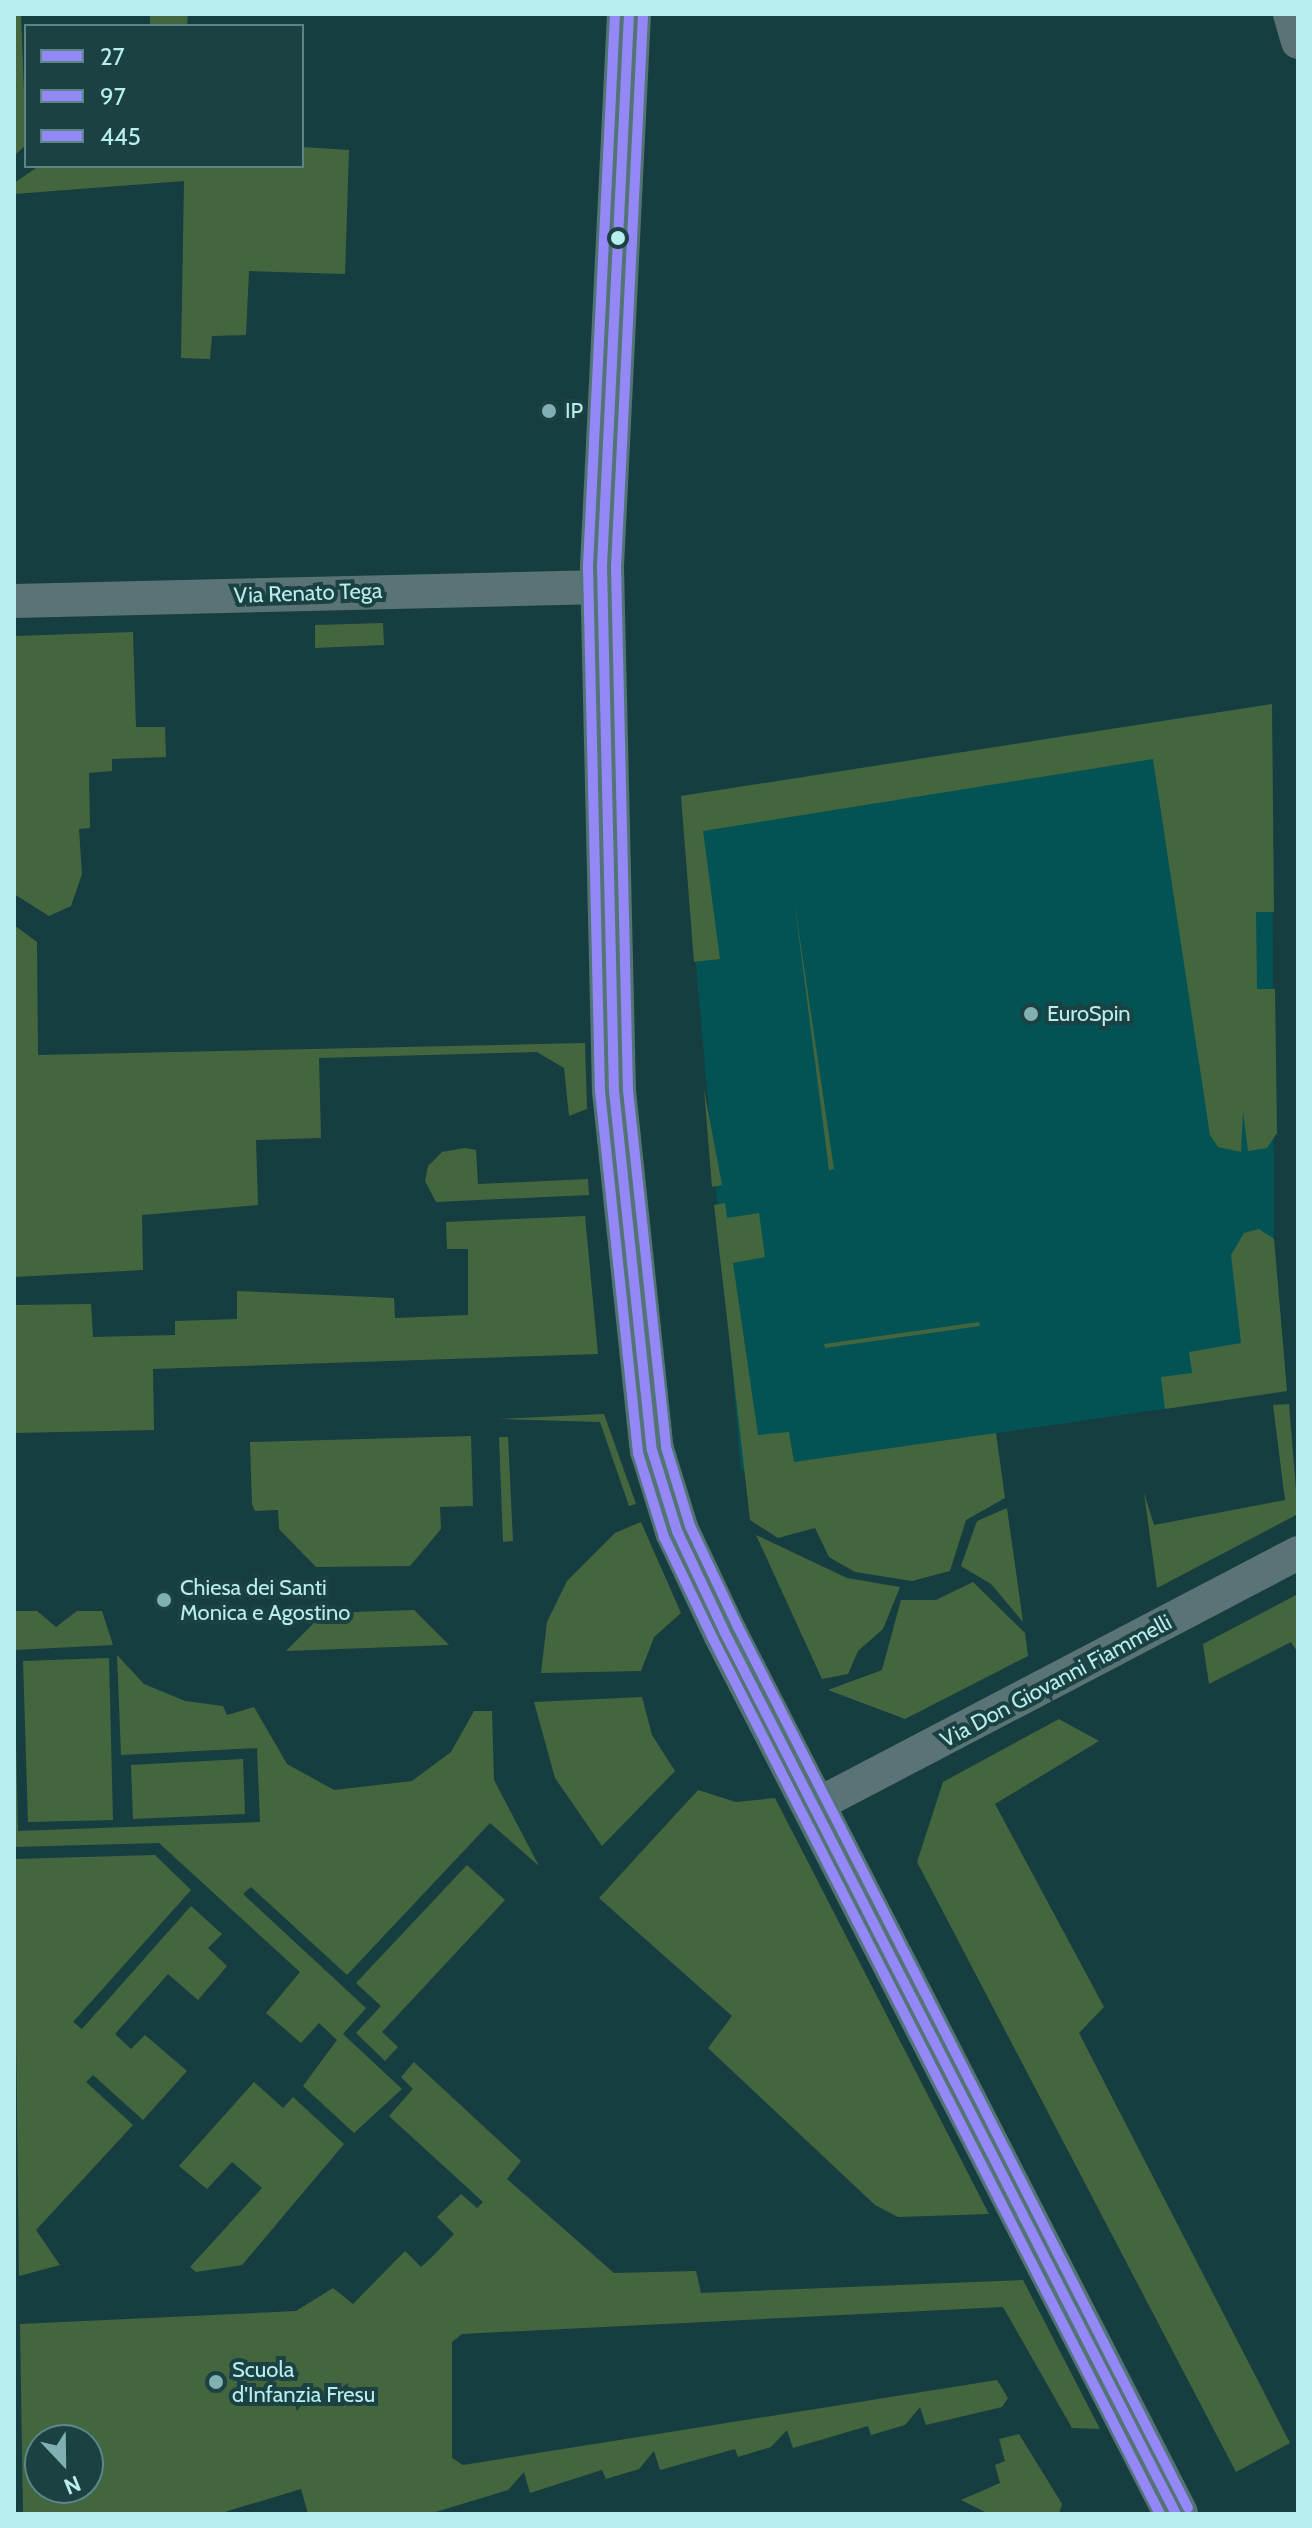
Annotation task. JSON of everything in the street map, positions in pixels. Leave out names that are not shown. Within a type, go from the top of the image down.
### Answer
[{"type":"street","points":[[629,14],[602,587],[614,1091],[646,1421],[677,1531],[813,1807],[1176,2514]]},
{"type":"street","points":[[1290,14],[1298,42]]},
{"type":"street","name":"Via Renato Tega","points":[[14,601],[602,587]]},
{"type":"street","name":"Via Don Giovanni Fiammelli","points":[[813,1807],[1298,1553]]},
{"type":"shaded area","points":[[1272,704],[1274,1239],[1287,1391],[741,1470],[681,796]]},
{"type":"green space","points":[[14,14],[21,14],[24,147],[14,156]]},
{"type":"green space","points":[[150,14],[188,14],[187,24],[150,24]]},
{"type":"green space","points":[[304,147],[349,150],[345,274],[249,271],[246,335],[212,336],[210,359],[181,358],[184,181],[14,194],[14,183],[36,168],[304,168]]},
{"type":"green space","points":[[383,623],[384,645],[315,648],[315,625]]},
{"type":"green space","points":[[133,632],[136,727],[165,727],[166,757],[112,759],[112,771],[89,773],[90,828],[79,829],[82,874],[71,906],[49,916],[14,894],[14,636]]},
{"type":"green space","points":[[1272,704],[1274,912],[1256,912],[1257,989],[1275,989],[1277,1133],[1267,1148],[1248,1151],[1243,1112],[1241,1152],[1218,1147],[1210,1135],[1153,759],[703,831],[720,959],[694,962],[681,796]]},
{"type":"green space","points":[[794,899],[834,1169],[829,1170]]},
{"type":"green space","points":[[14,925],[37,942],[38,1055],[585,1043],[587,1109],[569,1116],[564,1068],[537,1052],[319,1058],[321,1138],[256,1140],[258,1205],[142,1215],[143,1270],[14,1277]]},
{"type":"green space","points":[[704,1089],[722,1185],[712,1187]]},
{"type":"green space","points":[[465,1148],[476,1150],[478,1184],[588,1179],[589,1195],[436,1202],[425,1181],[428,1166],[442,1152]]},
{"type":"green space","points":[[725,1203],[727,1218],[759,1213],[765,1257],[733,1263],[758,1435],[789,1432],[794,1462],[996,1433],[1005,1498],[966,1520],[950,1571],[912,1581],[855,1572],[829,1557],[815,1528],[778,1538],[750,1520],[714,1205]]},
{"type":"green space","points":[[585,1216],[598,1354],[153,1369],[154,1430],[14,1433],[14,1305],[91,1304],[93,1337],[175,1335],[175,1321],[237,1319],[237,1291],[394,1298],[395,1318],[468,1315],[468,1249],[447,1249],[446,1222]]},
{"type":"green space","points":[[1259,1229],[1274,1239],[1287,1391],[1165,1409],[1161,1377],[1192,1373],[1189,1352],[1241,1343],[1231,1255],[1244,1233]]},
{"type":"green space","points":[[979,1322],[980,1326],[825,1348],[824,1344]]},
{"type":"green space","points":[[1289,1404],[1298,1514],[1157,1588],[1144,1493],[1154,1525],[1285,1500],[1273,1405]]},
{"type":"green space","points":[[604,1414],[636,1504],[629,1506],[600,1422],[498,1419]]},
{"type":"green space","points":[[471,1436],[473,1506],[440,1507],[441,1529],[410,1566],[316,1567],[279,1529],[278,1510],[255,1511],[252,1504],[250,1442]]},
{"type":"green space","points":[[499,1437],[508,1437],[513,1541],[503,1542]]},
{"type":"green space","points":[[1007,1508],[1023,1622],[991,1584],[961,1566],[977,1521]]},
{"type":"green space","points":[[641,1522],[681,1613],[654,1637],[641,1671],[541,1673],[547,1622],[567,1581],[615,1533]]},
{"type":"green space","points":[[756,1535],[847,1578],[900,1587],[883,1629],[858,1651],[848,1674],[822,1679]]},
{"type":"green space","points":[[973,1582],[1025,1633],[1028,1656],[905,1719],[828,1690],[882,1670],[901,1600],[936,1600]]},
{"type":"green space","points":[[1298,1594],[1298,1653],[1291,1642],[1209,1684],[1203,1644]]},
{"type":"green space","points":[[414,1610],[449,1645],[286,1651],[324,1613]]},
{"type":"green space","points":[[14,1611],[37,1611],[56,1627],[77,1611],[102,1611],[113,1645],[14,1650]]},
{"type":"green space","points":[[14,1650],[18,1831],[260,1822],[257,1748],[121,1755],[117,1655],[144,1684],[185,1701],[223,1706],[227,1715],[254,1707],[287,1764],[334,1790],[412,1781],[451,1752],[474,1711],[492,1711],[494,1780],[539,1866],[490,1823],[347,1975],[251,1887],[243,1894],[366,2008],[343,2034],[402,2089],[354,2133],[303,2086],[337,2040],[319,2023],[301,2043],[266,2013],[300,1972],[159,1843],[14,1847]]},
{"type":"green space","points":[[109,1658],[113,1820],[28,1822],[23,1661]]},
{"type":"green space","points":[[642,1697],[652,1735],[675,1771],[602,1846],[555,1778],[534,1702]]},
{"type":"green space","points":[[1059,1719],[1099,1741],[995,1804],[1104,2007],[1079,2033],[1290,2443],[1236,2472],[917,1862],[943,1782]]},
{"type":"green space","points":[[243,1759],[245,1814],[133,1819],[131,1765]]},
{"type":"green space","points":[[698,1790],[736,1802],[775,1798],[989,2214],[898,2217],[875,2205],[708,2048],[732,2016],[599,1898]]},
{"type":"green space","points":[[155,1855],[191,1890],[73,2022],[82,2029],[191,1906],[222,1934],[208,1948],[227,1966],[198,2000],[168,1974],[115,2034],[131,2049],[145,2035],[187,2071],[143,2120],[93,2075],[86,2082],[133,2125],[36,2230],[60,2265],[19,2276],[14,1859]]},
{"type":"green space","points":[[467,1865],[505,1900],[382,2032],[398,2047],[385,2061],[356,2033],[381,2006],[356,1983]]},
{"type":"green space","points":[[414,2062],[521,2161],[507,2179],[614,2273],[696,2271],[701,2293],[1023,2280],[1100,2429],[1072,2428],[1003,2307],[462,2334],[452,2342],[452,2458],[463,2465],[997,2380],[1008,2398],[1002,2407],[926,2425],[920,2407],[905,2425],[871,2435],[868,2426],[793,2448],[787,2430],[771,2447],[738,2457],[735,2449],[660,2470],[654,2451],[639,2469],[606,2479],[602,2470],[530,2493],[524,2472],[508,2490],[429,2514],[308,2514],[301,2489],[218,2514],[23,2514],[20,2324],[296,2311],[333,2288],[353,2304],[405,2251],[421,2267],[454,2234],[437,2217],[461,2194],[477,2208],[483,2202],[389,2116],[413,2089],[401,2077]]},
{"type":"green space","points":[[254,2082],[283,2108],[293,2097],[344,2144],[242,2265],[196,2272],[190,2267],[262,2188],[232,2162],[207,2189],[179,2166]]},
{"type":"green space","points":[[1019,2434],[1062,2504],[1059,2514],[989,2514],[961,2500],[1000,2483],[995,2465],[1005,2461],[999,2439]]},
{"type":"transit line","name":"97","points":[[615,14],[588,567],[600,1091],[638,1453],[664,1537],[713,1639],[1160,2514]]},
{"type":"transit line","name":"27","points":[[629,14],[602,567],[614,1091],[652,1450],[677,1531],[725,1633],[1176,2514]]},
{"type":"transit line","name":"445","points":[[643,15],[616,567],[628,1090],[666,1447],[690,1526],[738,1627],[1188,2508]]},
{"type":"place","name":"IP","points":[[549,411]]},
{"type":"place","name":"EuroSpin","points":[[1031,1014]]},
{"type":"place","name":"Chiesa dei Santi Monica e Agostino","points":[[164,1600]]},
{"type":"place","name":"Scuola d'Infanzia Fresu","points":[[216,2382]]}]
